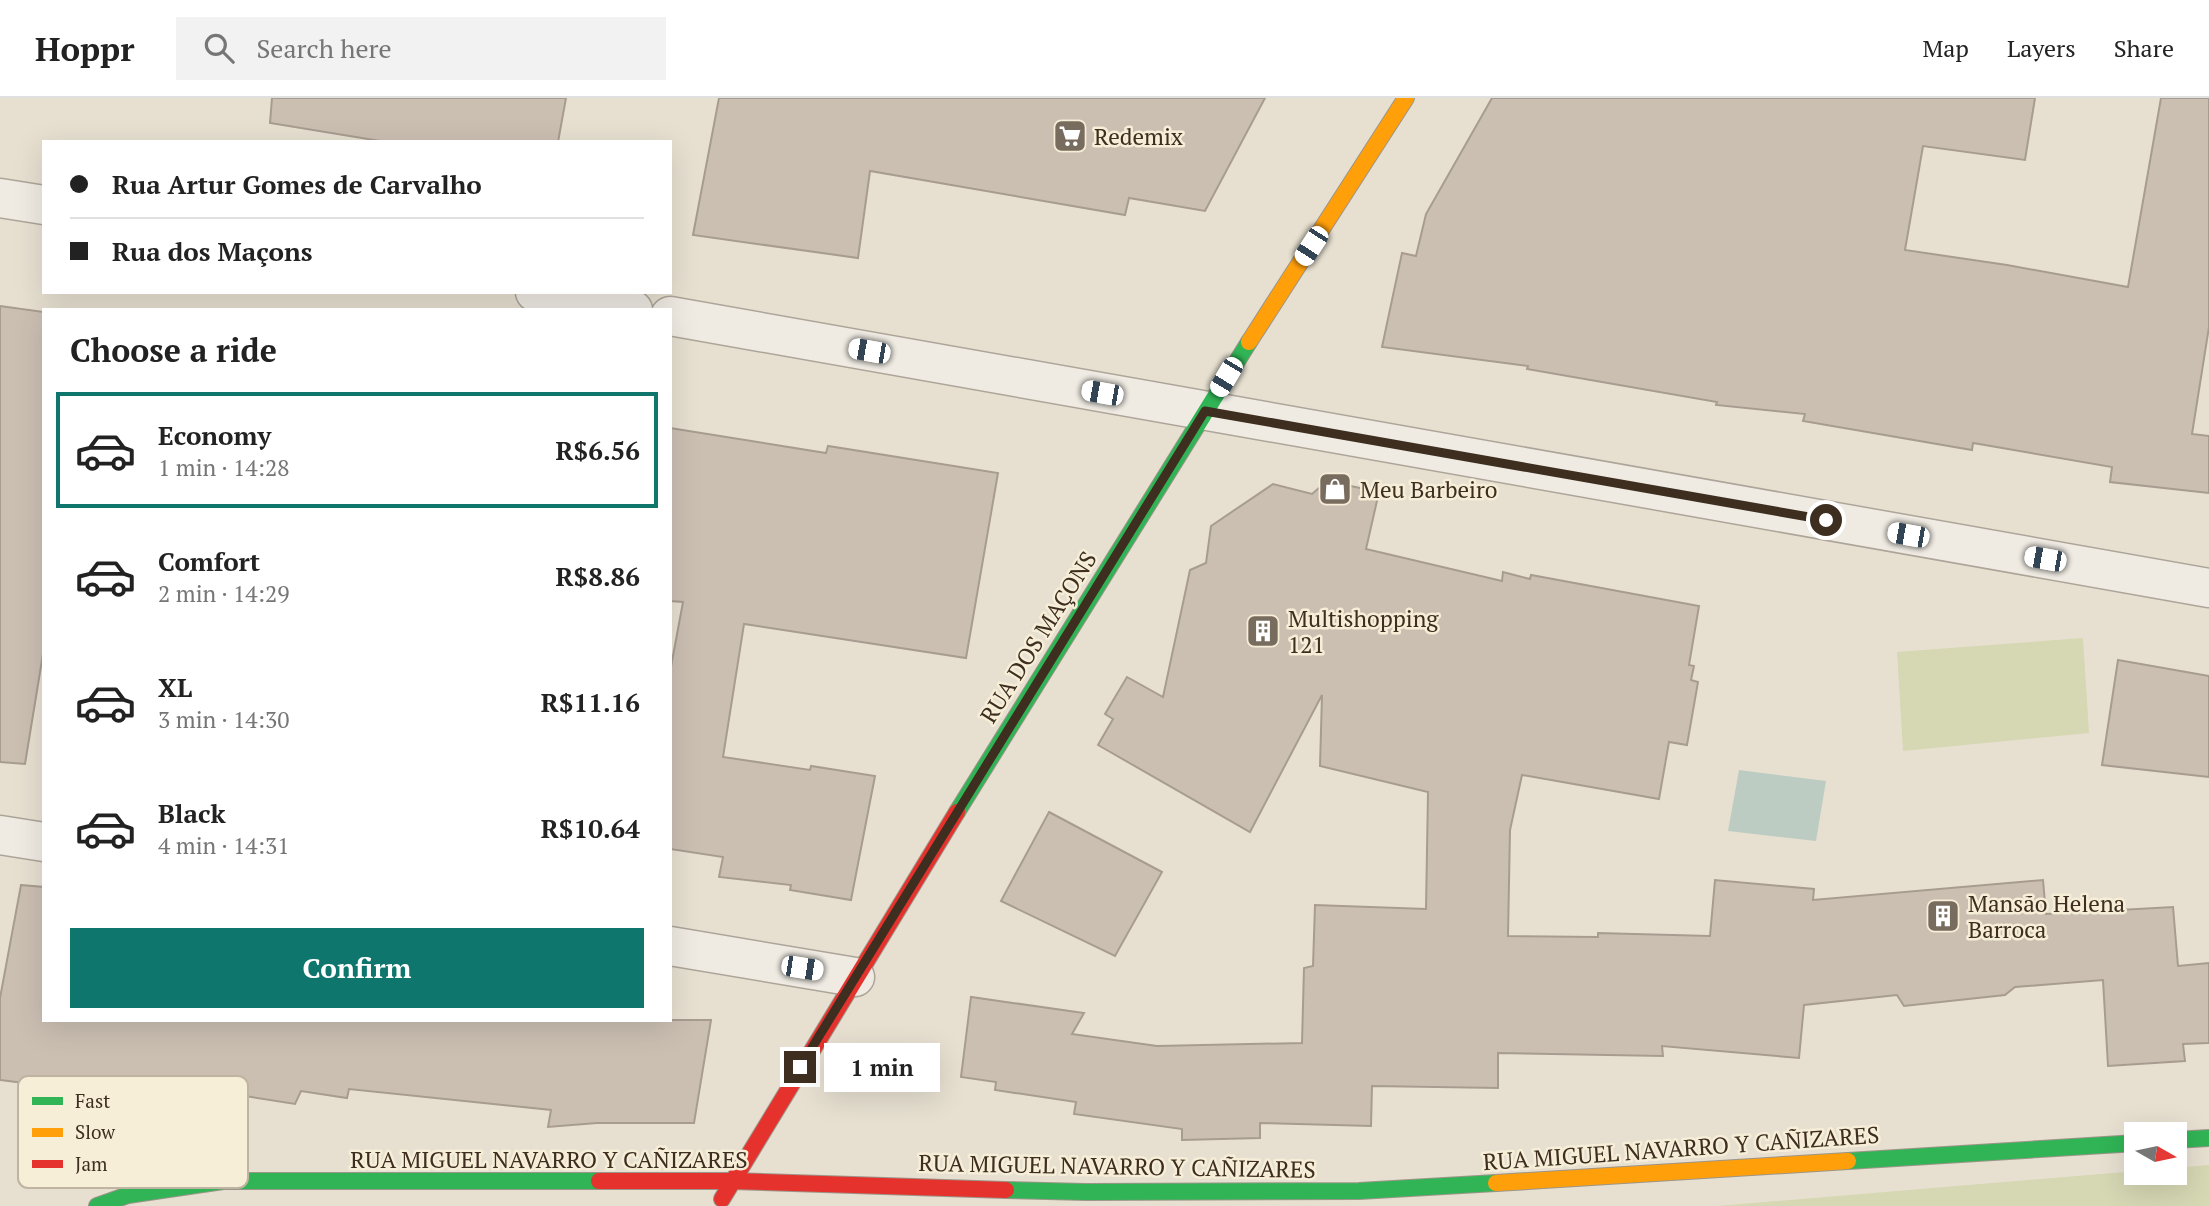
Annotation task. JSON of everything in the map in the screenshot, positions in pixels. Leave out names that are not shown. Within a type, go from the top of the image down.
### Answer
[{"type":"street","name":"RUA DOS MAÇONS","points":[[718,1206],[855,976],[1205,411],[1406,98]]},
{"type":"street","points":[[0,198],[42,205]]},
{"type":"street","points":[[545,294],[622,308]]},
{"type":"street","points":[[672,316],[2209,588]]},
{"type":"street","points":[[0,835],[42,842]]},
{"type":"street","points":[[672,946],[855,976]]},
{"type":"street","points":[[2188,1139],[2209,1138]]},
{"type":"street","name":"RUA MIGUEL NAVARRO Y CAÑIZARES","points":[[248,1181],[732,1181],[1086,1192],[1359,1191],[2124,1144]]},
{"type":"street","name":"RUA MIGUEL NAVARRO Y CAÑIZARES","points":[[97,1206],[128,1195],[176,1188]]},
{"type":"green space","points":[[2083,638],[2089,733],[1903,751],[1897,652]]},
{"type":"green space","points":[[2209,1165],[2209,1206],[1717,1206],[2124,1172],[2124,1185],[2188,1185],[2188,1167]]},
{"type":"shaded area","points":[[1739,770],[1826,781],[1816,841],[1728,831]]},
{"type":"building","points":[[272,98],[566,98],[558,140],[374,140],[270,123]]},
{"type":"building","points":[[719,98],[1265,98],[1205,211],[1129,198],[1125,215],[870,171],[858,258],[693,235]]},
{"type":"building","points":[[1492,98],[2035,98],[2025,160],[1923,146],[1905,250],[2128,287],[2161,98],[2209,98],[2209,327],[2192,434],[2209,436],[2209,493],[2110,482],[2112,467],[1973,443],[1972,450],[1803,421],[1805,414],[1716,405],[1717,402],[1527,369],[1528,366],[1382,347],[1402,253],[1416,256],[1426,214]]},
{"type":"building","points":[[0,306],[42,312],[42,660],[25,764],[0,762]]},
{"type":"building","points":[[672,428],[826,453],[828,446],[998,473],[966,658],[744,624],[723,757],[810,770],[811,766],[875,776],[851,900],[790,890],[791,885],[719,877],[723,857],[672,849],[672,661],[683,602],[672,601]]},
{"type":"building","points":[[1327,481],[1379,492],[1366,549],[1502,581],[1503,572],[1530,579],[1531,575],[1699,606],[1689,665],[1694,666],[1691,680],[1698,682],[1687,745],[1669,742],[1659,799],[1522,775],[1510,830],[1508,936],[1598,937],[1598,933],[1710,936],[1715,880],[1814,889],[1813,900],[2043,880],[2046,914],[2173,907],[2178,966],[2209,963],[2209,1043],[2183,1044],[2185,1061],[2108,1066],[2103,980],[2015,987],[2005,995],[1904,1006],[1897,995],[1804,1005],[1799,1058],[1662,1046],[1663,1056],[1498,1053],[1498,1088],[1372,1086],[1371,1126],[1260,1123],[1260,1138],[1182,1140],[1182,1129],[1074,1114],[1076,1102],[995,1090],[996,1082],[961,1077],[971,997],[1084,1013],[1072,1034],[1157,1046],[1302,1043],[1304,968],[1313,966],[1315,905],[1426,909],[1428,792],[1320,766],[1322,695],[1250,832],[1098,745],[1113,719],[1105,714],[1127,677],[1163,697],[1190,570],[1206,563],[1211,526],[1273,484],[1312,494]]},
{"type":"building","points":[[2118,660],[2209,676],[2209,777],[2102,765]]},
{"type":"building","points":[[1049,812],[1162,872],[1115,956],[1001,901]]},
{"type":"building","points":[[21,885],[42,887],[42,1022],[711,1020],[694,1123],[597,1123],[548,1127],[551,1110],[349,1089],[347,1098],[301,1091],[295,1104],[248,1097],[248,1076],[18,1076],[18,1082],[0,1080],[0,998]]},
{"type":"traffic: fast","points":[[957,812],[1249,342]]},
{"type":"traffic: fast","points":[[2188,1139],[2209,1138]]},
{"type":"traffic: fast","points":[[1848,1161],[2124,1144]]},
{"type":"traffic: fast","points":[[248,1181],[599,1181]]},
{"type":"traffic: fast","points":[[1006,1190],[1359,1191],[1496,1183]]},
{"type":"traffic: fast","points":[[97,1206],[128,1195],[176,1188]]},
{"type":"traffic: slow","points":[[1249,342],[1406,98]]},
{"type":"traffic: slow","points":[[1496,1183],[1848,1161]]},
{"type":"traffic: jam","points":[[722,1199],[957,812]]},
{"type":"traffic: jam","points":[[599,1181],[732,1181],[1006,1190]]},
{"type":"place","name":"Redemix","points":[[1070,136]]},
{"type":"place","name":"Meu Barbeiro","points":[[1335,489]]},
{"type":"place","name":"Multishopping 121","points":[[1263,631]]},
{"type":"place","name":"Mansão Helena Barroca","points":[[1943,916]]},
{"type":"route","points":[[800,1067],[1205,411],[1826,520]]}]
